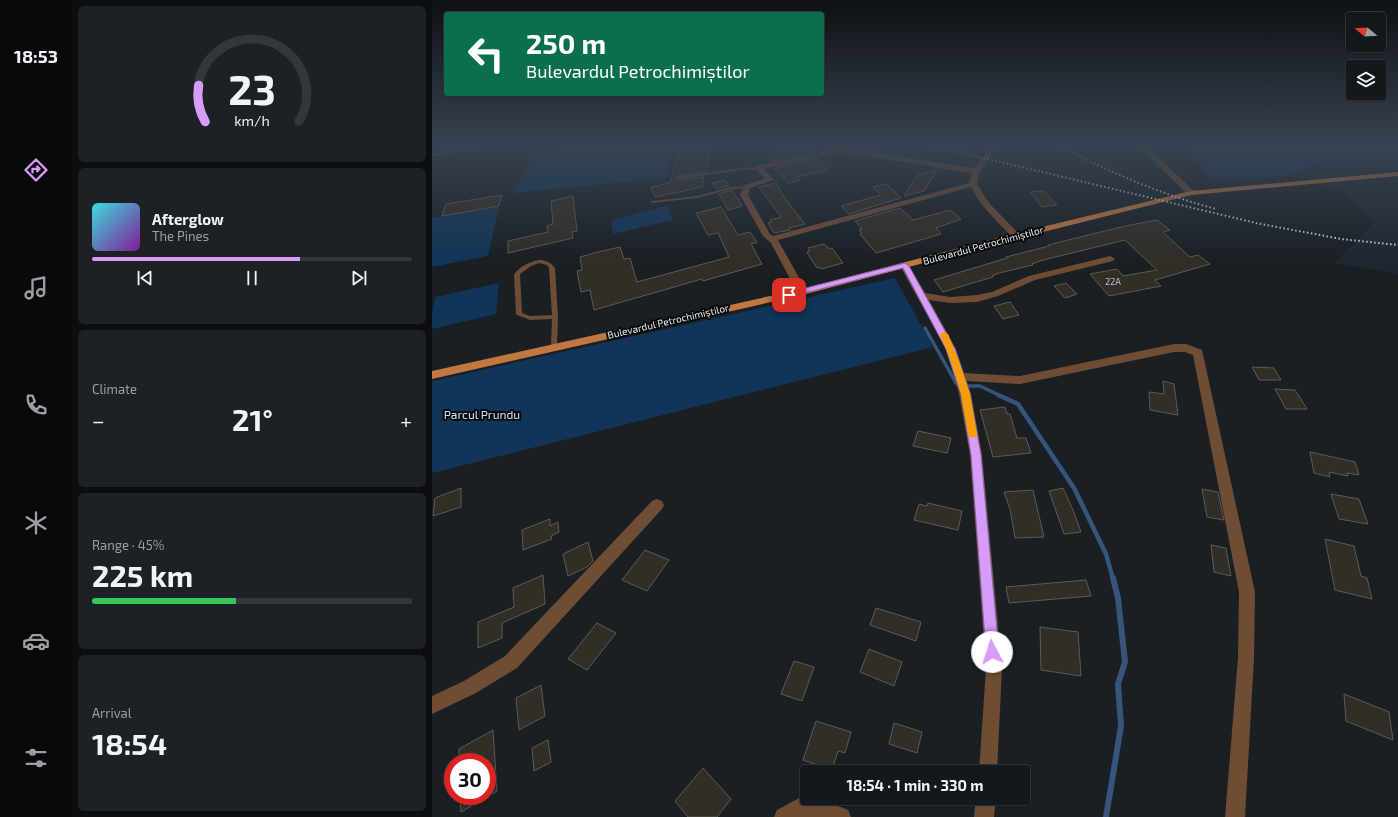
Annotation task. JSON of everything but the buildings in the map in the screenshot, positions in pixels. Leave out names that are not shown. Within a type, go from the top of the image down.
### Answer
[{"type":"main road","name":"Bulevardul Petrochimiștilor","points":[[432,375],[802,292],[1016,236],[1192,193],[1299,183]]},
{"type":"street","points":[[759,183],[746,187],[744,195],[766,236],[775,242],[802,292]]},
{"type":"street","points":[[1182,183],[1192,193]]},
{"type":"street","points":[[772,239],[972,184],[991,209],[1016,236]]},
{"type":"street","points":[[922,295],[936,299],[950,300],[981,298],[996,294],[1031,279],[1110,259]]},
{"type":"street","points":[[905,266],[951,349],[965,394],[976,455],[994,668],[988,765]]},
{"type":"street","points":[[960,377],[1020,380],[1174,348],[1186,348],[1198,353],[1247,592],[1246,658],[1235,817]]},
{"type":"street","points":[[432,705],[470,688],[511,662],[657,505]]},
{"type":"street","points":[[984,817],[985,805]]},
{"type":"street","points":[[784,817],[801,807],[822,810],[841,817]]},
{"type":"lane","points":[[652,202],[697,196],[731,188],[746,187]]},
{"type":"lane","points":[[554,347],[555,316],[552,268],[550,264],[545,262],[530,264],[522,268],[517,274],[519,314],[530,318],[555,316]]},
{"type":"shaded area","points":[[1318,183],[1398,183],[1398,274],[1334,263],[1374,224],[1344,193]]},
{"type":"green space","points":[[518,183],[614,183],[512,193]]},
{"type":"green space","points":[[668,205],[673,220],[613,234],[611,220]]},
{"type":"green space","points":[[499,206],[488,256],[432,267],[432,218]]},
{"type":"green space","name":"Parcul Prundu","points":[[895,278],[933,347],[432,473],[432,381]]},
{"type":"green space","points":[[499,283],[496,314],[432,329],[432,315],[435,297]]},
{"type":"waterway","points":[[925,328],[956,383],[960,386],[980,386],[1001,396]]},
{"type":"waterway","points":[[998,395],[1018,404],[1074,488],[1106,554],[1113,579]]},
{"type":"waterway","points":[[1106,817],[1121,726],[1118,684],[1125,662],[1118,598],[1113,578]]},
{"type":"railway","points":[[1089,183],[1256,223],[1341,239],[1398,245]]},
{"type":"railway","points":[[1138,183],[1216,209]]},
{"type":"slow traffic","points":[[944,334],[951,349],[965,394],[973,434]]},
{"type":"route","points":[[789,295],[905,266],[922,295],[951,349],[965,394],[976,455],[992,652]]}]
